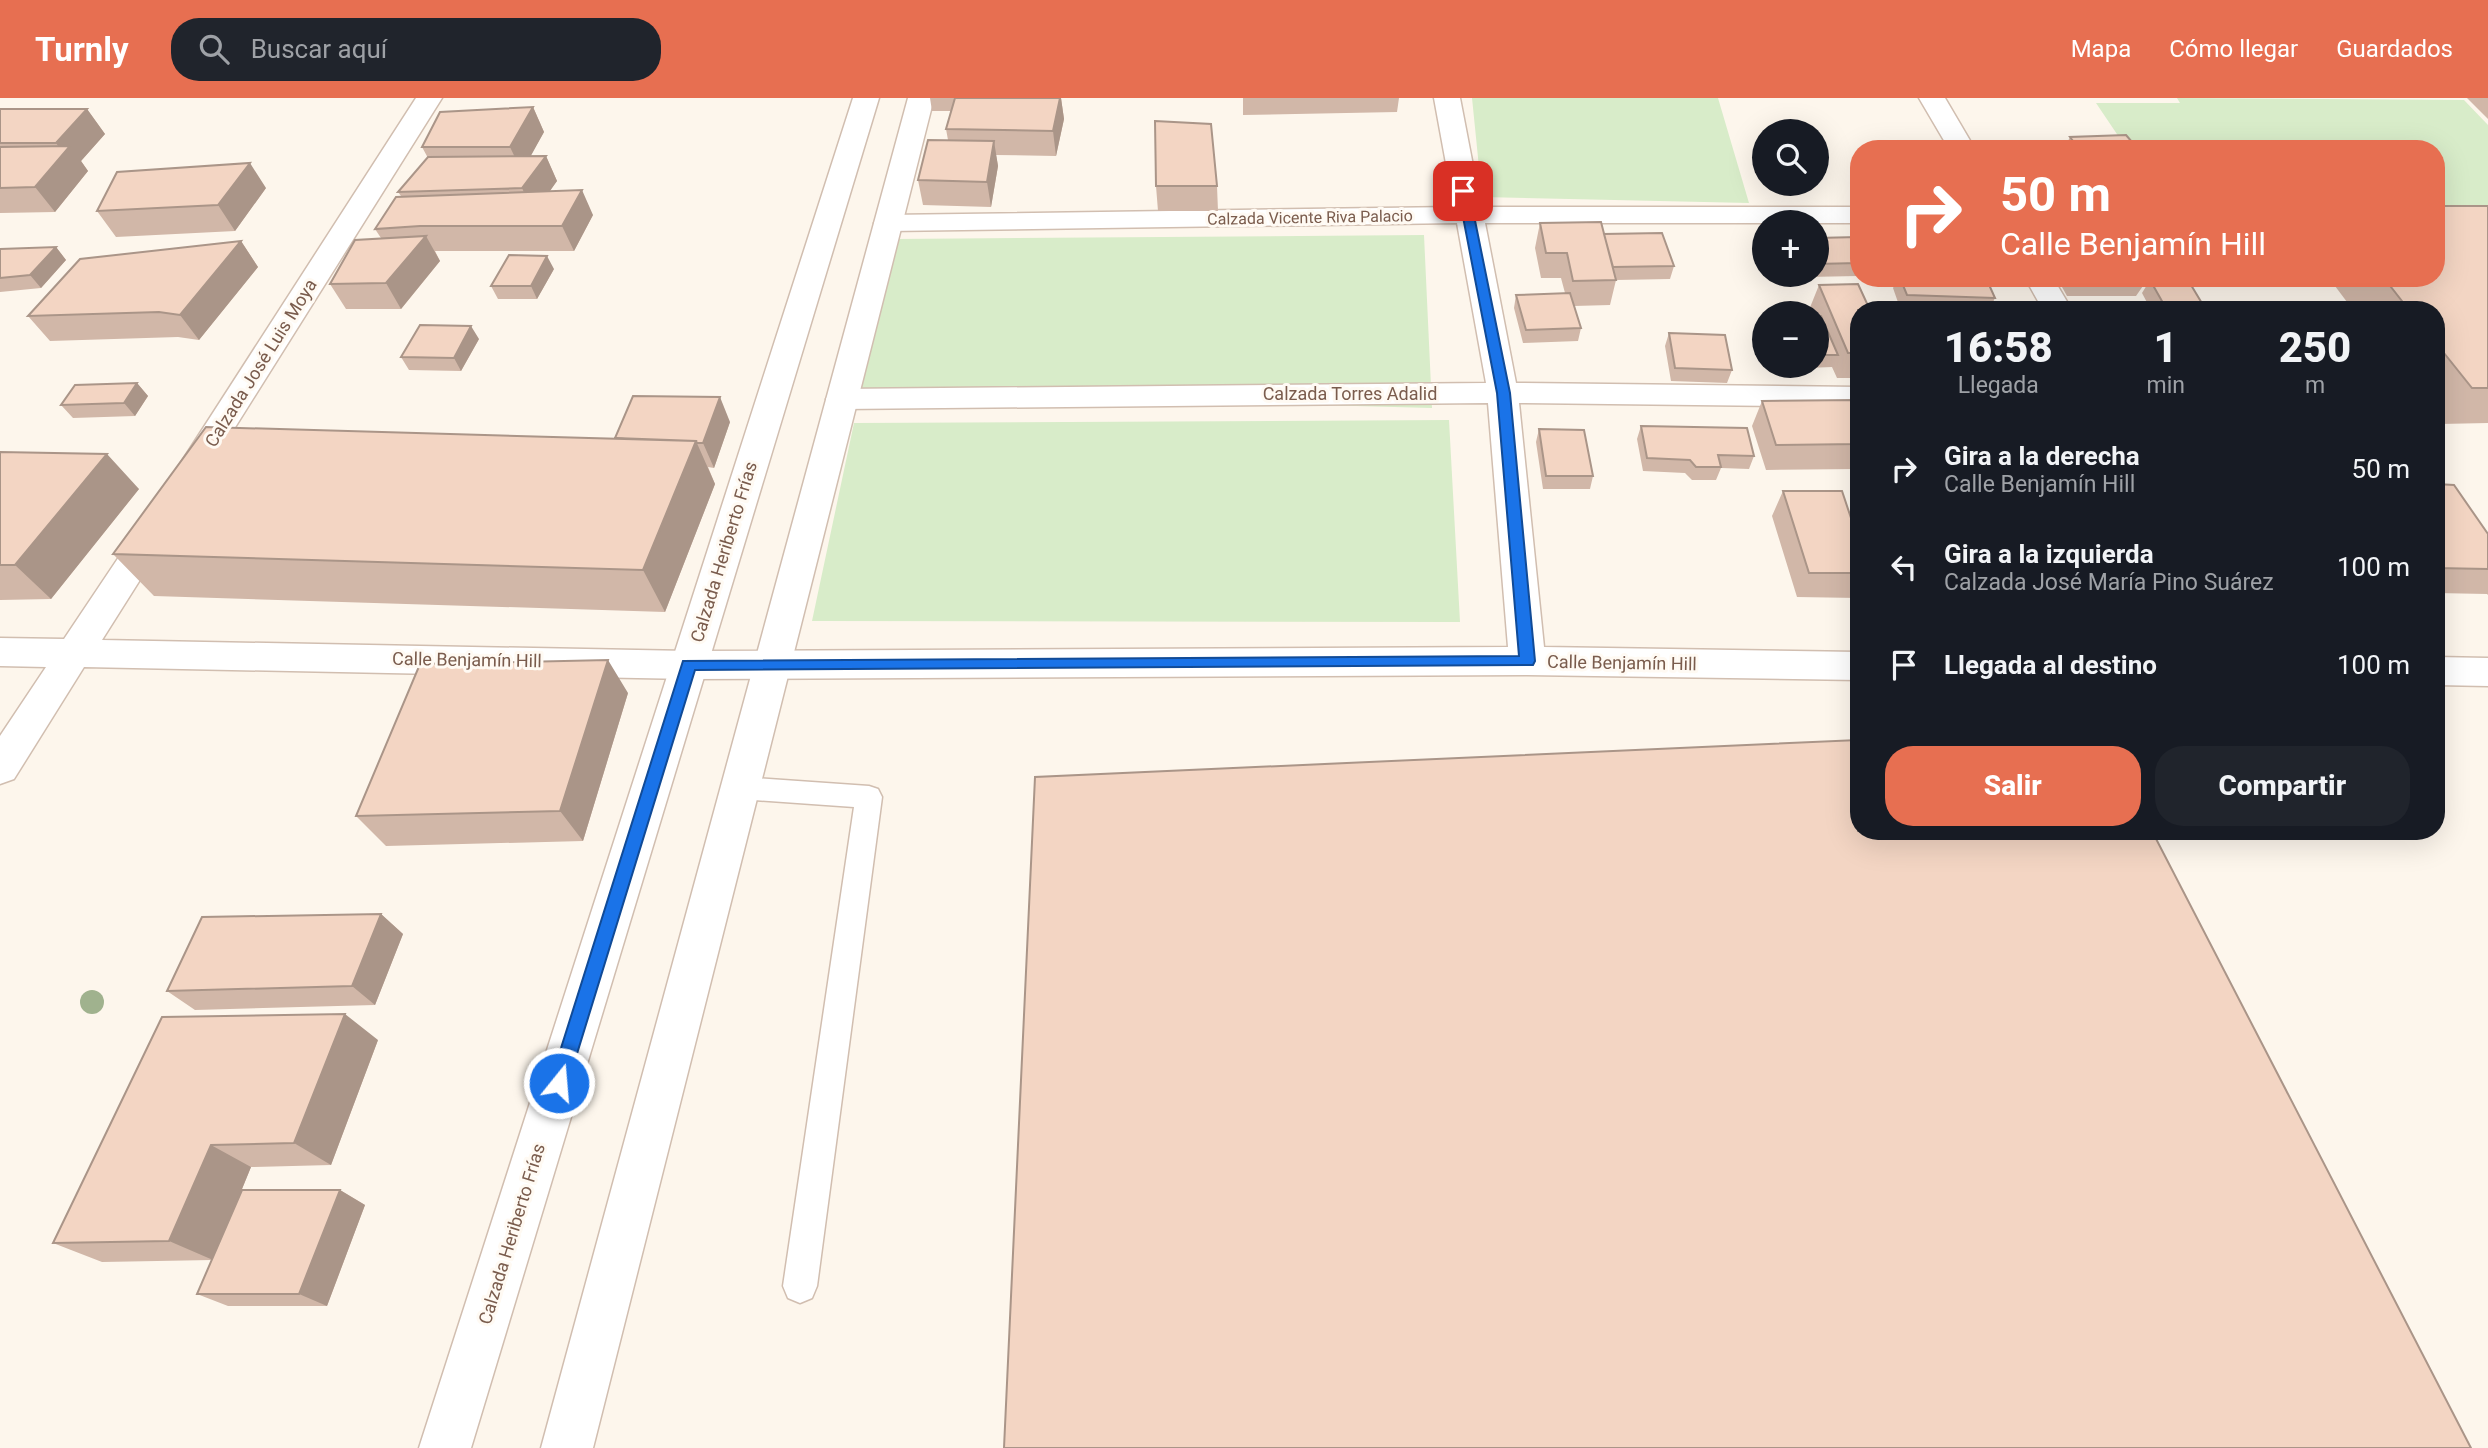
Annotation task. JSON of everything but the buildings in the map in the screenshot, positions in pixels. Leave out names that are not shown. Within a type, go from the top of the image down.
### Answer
[{"type":"street","name":"Calzada José Luis Moya","points":[[0,768],[77,652],[429,98]]},
{"type":"street","name":"Calzada Heriberto Frías","points":[[445,1448],[866,98]]},
{"type":"street","points":[[567,1448],[921,98]]},
{"type":"street","points":[[1447,98],[1467,215],[1503,393],[1527,661]]},
{"type":"street","points":[[1932,98],[1957,140]]},
{"type":"street","name":"Calzada Vicente Riva Palacio","points":[[888,223],[1467,215],[1850,215]]},
{"type":"street","name":"Calzada Torres Adalid","points":[[842,399],[1503,393],[1850,397]]},
{"type":"street","name":"Calle Benjamín Hill","points":[[0,652],[689,665],[1527,661],[1850,666]]},
{"type":"street","points":[[2445,671],[2488,672]]},
{"type":"lane","points":[[740,788],[869,797],[800,1286]]},
{"type":"green space","points":[[1472,98],[1718,98],[1749,203],[1482,197]]},
{"type":"green space","points":[[2177,98],[2464,100],[2488,125],[2488,223],[2445,223],[2445,140],[2121,140],[2096,103],[2180,103]]},
{"type":"green space","points":[[1424,235],[1432,408],[858,393],[894,239]]},
{"type":"green space","points":[[1449,420],[1460,622],[812,621],[854,423]]},
{"type":"route","points":[[559,1083],[689,665],[1527,661],[1503,393],[1463,191]]}]
